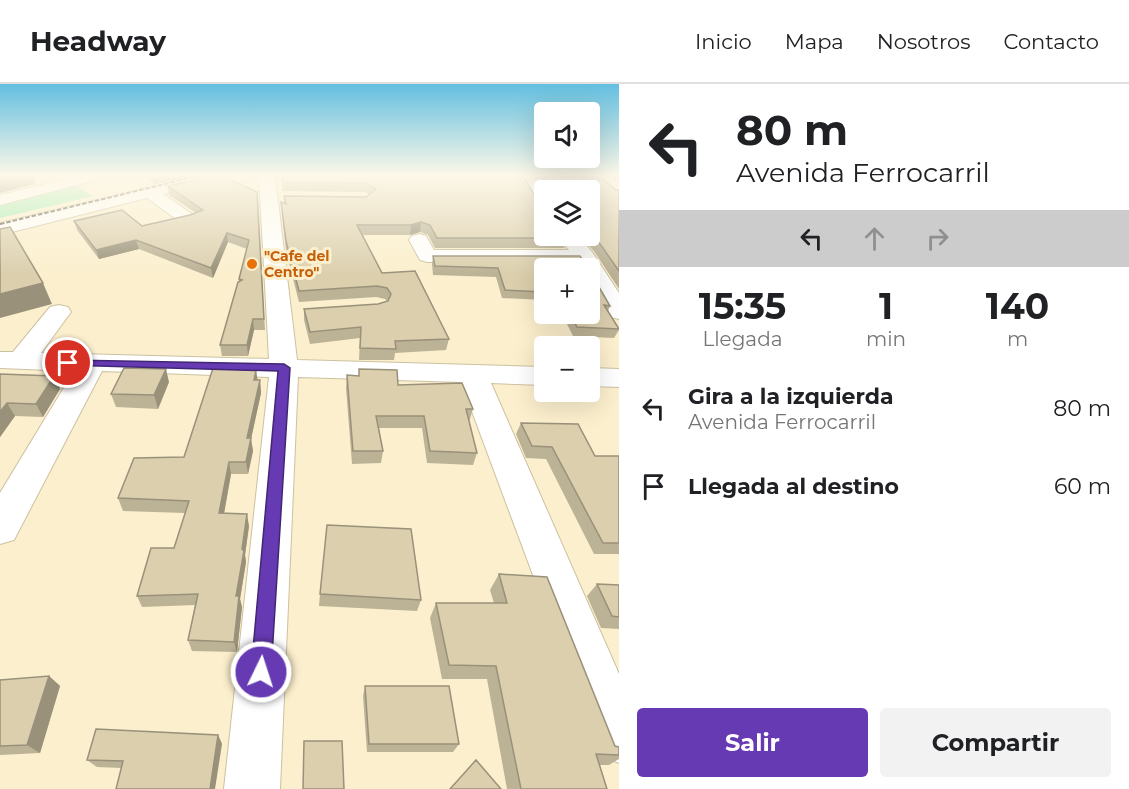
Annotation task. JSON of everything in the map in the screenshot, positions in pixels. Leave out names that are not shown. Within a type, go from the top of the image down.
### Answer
[{"type":"street","points":[[0,229],[96,209]]},
{"type":"street","points":[[173,209],[186,218]]},
{"type":"street","points":[[252,789],[290,312],[275,209]]},
{"type":"street","points":[[32,221],[44,237]]},
{"type":"street","points":[[576,246],[585,256],[619,312]]},
{"type":"street","points":[[419,254],[585,256]]},
{"type":"street","points":[[10,361],[59,312]]},
{"type":"street","points":[[10,361],[534,376]]},
{"type":"street","points":[[0,528],[92,364]]},
{"type":"street","points":[[472,373],[619,736]]},
{"type":"street","points":[[600,377],[619,378]]},
{"type":"green space","points":[[0,209],[38,209],[0,218]]},
{"type":"building","points":[[201,209],[258,209],[264,319],[253,319],[247,345],[220,345],[238,282],[242,280],[239,279],[249,240],[227,233],[211,268],[136,240],[96,250],[74,221],[122,210],[142,226],[203,210]]},
{"type":"building","points":[[282,209],[534,209],[534,238],[437,238],[430,225],[421,222],[411,225],[357,225],[382,273],[415,271],[449,339],[395,341],[396,349],[360,348],[361,327],[310,332],[304,309],[378,304],[388,301],[391,294],[387,288],[377,286],[299,291],[286,241]]},
{"type":"building","points":[[600,209],[619,209],[619,271],[600,244]]},
{"type":"building","points":[[10,227],[43,283],[0,294],[0,229]]},
{"type":"building","points":[[433,256],[580,256],[581,258],[534,258],[534,291],[505,290],[498,268],[435,266]]},
{"type":"building","points":[[600,289],[610,306],[604,305],[619,329],[577,327],[575,324],[600,324]]},
{"type":"building","points":[[214,365],[243,366],[242,370],[256,370],[254,380],[260,380],[247,438],[251,438],[246,462],[229,462],[219,513],[247,514],[242,549],[244,551],[236,596],[239,596],[234,642],[188,640],[198,594],[137,596],[151,548],[174,548],[189,501],[118,498],[134,458],[184,457]]},
{"type":"building","points":[[124,368],[166,369],[154,395],[111,394]]},
{"type":"building","points":[[359,369],[397,370],[398,385],[462,383],[473,409],[466,409],[477,453],[430,451],[424,416],[376,416],[383,451],[353,451],[347,375],[359,376]]},
{"type":"building","points":[[0,374],[54,376],[36,404],[7,403],[0,412]]},
{"type":"building","points":[[521,423],[578,424],[595,456],[619,456],[619,543],[603,543],[552,447],[532,446]]},
{"type":"building","points":[[327,525],[411,529],[421,600],[320,594]]},
{"type":"building","points":[[499,574],[547,577],[615,746],[619,747],[619,755],[596,754],[607,789],[521,789],[496,666],[449,665],[436,603],[507,603]]},
{"type":"building","points":[[597,584],[619,585],[619,617],[612,616]]},
{"type":"building","points":[[49,676],[27,745],[0,746],[0,680]]},
{"type":"building","points":[[365,686],[449,686],[459,744],[369,744]]},
{"type":"building","points":[[96,729],[218,735],[210,789],[116,789],[123,761],[87,760]]},
{"type":"building","points":[[304,741],[342,741],[344,789],[303,789]]},
{"type":"building","points":[[476,760],[501,789],[450,789]]},
{"type":"railway","points":[[0,224],[62,209]]},
{"type":"place","name":"\"Cafe del Centro\"","points":[[252,264]]},
{"type":"route","points":[[68,363],[284,368],[261,672]]}]
